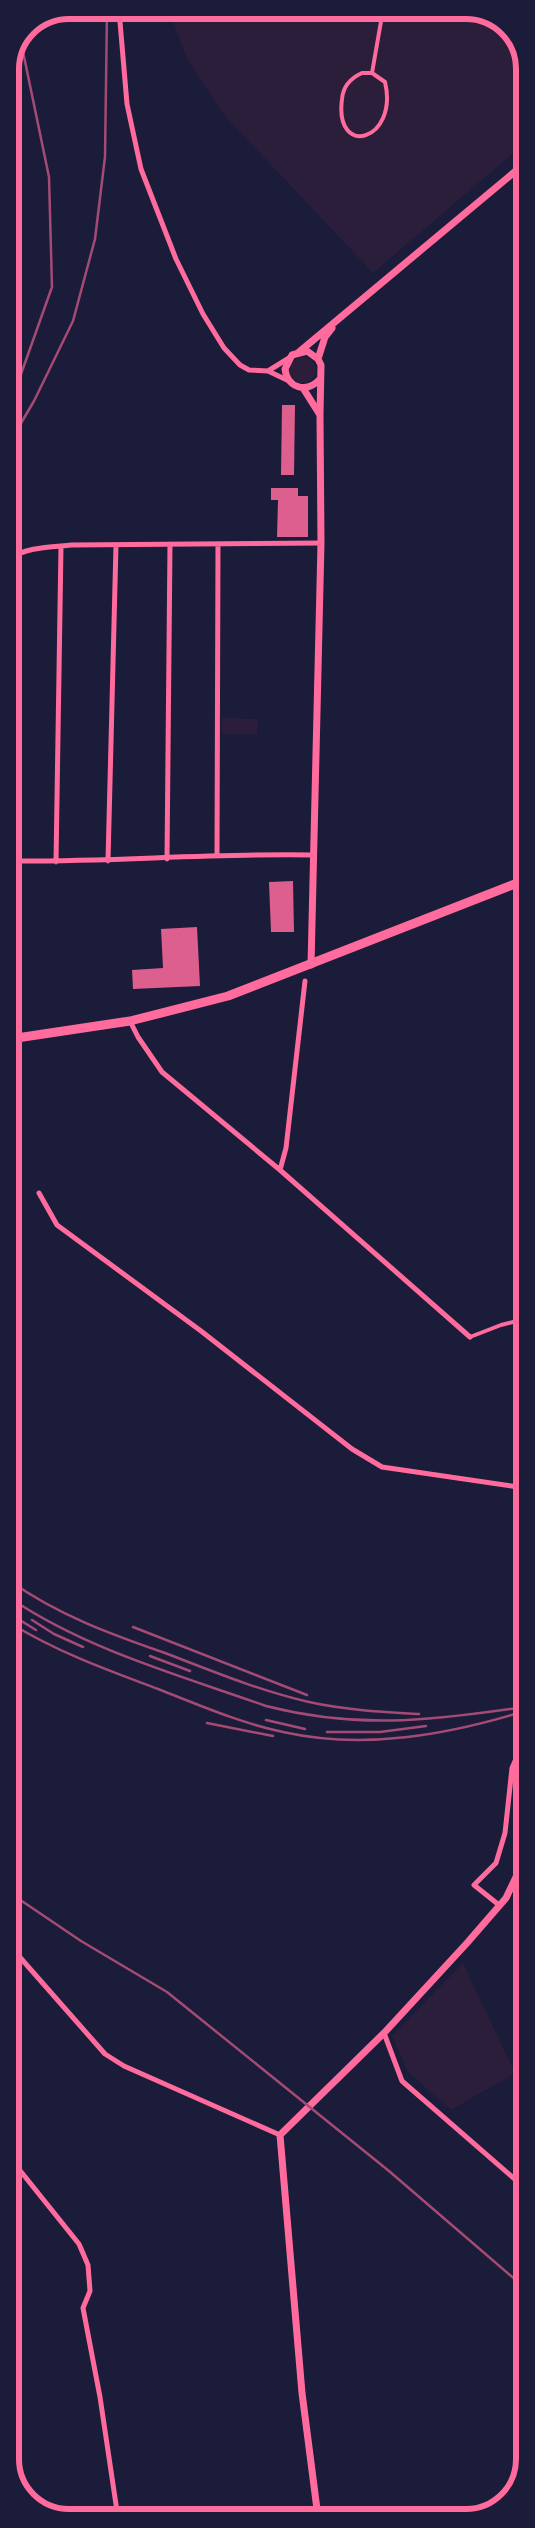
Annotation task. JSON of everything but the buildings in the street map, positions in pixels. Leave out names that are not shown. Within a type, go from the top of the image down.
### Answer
[{"type":"main road","points":[[19,1038],[130,1021],[228,996],[516,884]]},
{"type":"street","points":[[121,19],[127,104],[141,169],[176,259],[203,314],[224,348],[240,365],[249,370],[268,371],[303,388],[320,415]]},
{"type":"street","points":[[372,73],[381,19]]},
{"type":"street","points":[[362,73],[372,73],[385,82],[387,93],[384,120],[368,136],[359,138],[349,132],[343,122],[340,112],[342,94],[353,76],[362,73]]},
{"type":"street","points":[[268,371],[299,352],[516,171]]},
{"type":"street","points":[[310,965],[321,543],[320,379],[322,372],[318,358],[325,337],[336,321]]},
{"type":"street","points":[[299,352],[306,351],[318,358]]},
{"type":"street","points":[[288,358],[285,369],[289,381]]},
{"type":"street","points":[[303,388],[310,387],[320,379]]},
{"type":"street","points":[[19,553],[60,546],[321,543]]},
{"type":"street","points":[[167,859],[170,544]]},
{"type":"street","points":[[218,544],[218,856]]},
{"type":"street","points":[[108,860],[116,545]]},
{"type":"street","points":[[56,862],[60,546]]},
{"type":"street","points":[[19,861],[56,862],[218,856],[313,855]]},
{"type":"street","points":[[280,1170],[286,1148],[305,981]]},
{"type":"street","points":[[130,1021],[138,1038],[162,1072],[280,1170],[470,1338],[501,1325],[516,1321]]},
{"type":"street","points":[[39,1193],[57,1225],[201,1330],[352,1448],[382,1467],[516,1487]]},
{"type":"street","points":[[499,1905],[474,1885],[496,1863],[505,1834],[512,1768],[516,1759]]},
{"type":"street","points":[[317,2509],[302,2393],[280,2135],[315,2098],[384,2033],[506,1898],[516,1877]]},
{"type":"street","points":[[19,1956],[105,2054],[124,2066],[280,2135]]},
{"type":"street","points":[[384,2033],[402,2081],[516,2180]]},
{"type":"street","points":[[19,2169],[79,2244],[88,2265],[90,2291],[83,2308],[100,2397],[117,2509]]},
{"type":"shaded area","points":[[172,19],[476,20],[491,25],[499,31],[510,44],[514,53],[516,62],[516,151],[373,273],[224,115],[186,57]]},
{"type":"shaded area","points":[[303,357],[312,361],[316,370],[312,379],[303,383],[294,379],[290,370],[294,361]]},
{"type":"shaded area","points":[[222,718],[258,719],[257,734],[222,734]]},
{"type":"shaded area","points":[[463,1963],[515,2073],[451,2110],[408,2072],[392,2036]]},
{"type":"railway","points":[[19,427],[34,401],[73,321],[95,239],[105,157],[107,19]]},
{"type":"railway","points":[[19,380],[52,287],[49,177],[23,50]]},
{"type":"railway","points":[[19,1587],[47,1604],[85,1623],[254,1686],[323,1705],[419,1714]]},
{"type":"railway","points":[[19,1603],[70,1632],[134,1660],[266,1706],[299,1713],[331,1718],[392,1720],[422,1719],[516,1708]]},
{"type":"railway","points":[[19,1620],[36,1630]]},
{"type":"railway","points":[[32,1620],[54,1634],[83,1647]]},
{"type":"railway","points":[[133,1627],[307,1695]]},
{"type":"railway","points":[[19,1628],[82,1660],[120,1675],[251,1724],[283,1732],[344,1740],[375,1740],[436,1733],[516,1714]]},
{"type":"railway","points":[[150,1656],[190,1671]]},
{"type":"railway","points":[[266,1720],[305,1729]]},
{"type":"railway","points":[[207,1723],[273,1736]]},
{"type":"railway","points":[[327,1732],[380,1732],[426,1726]]},
{"type":"railway","points":[[19,1899],[81,1941],[167,1992],[389,2171],[516,2280]]}]
